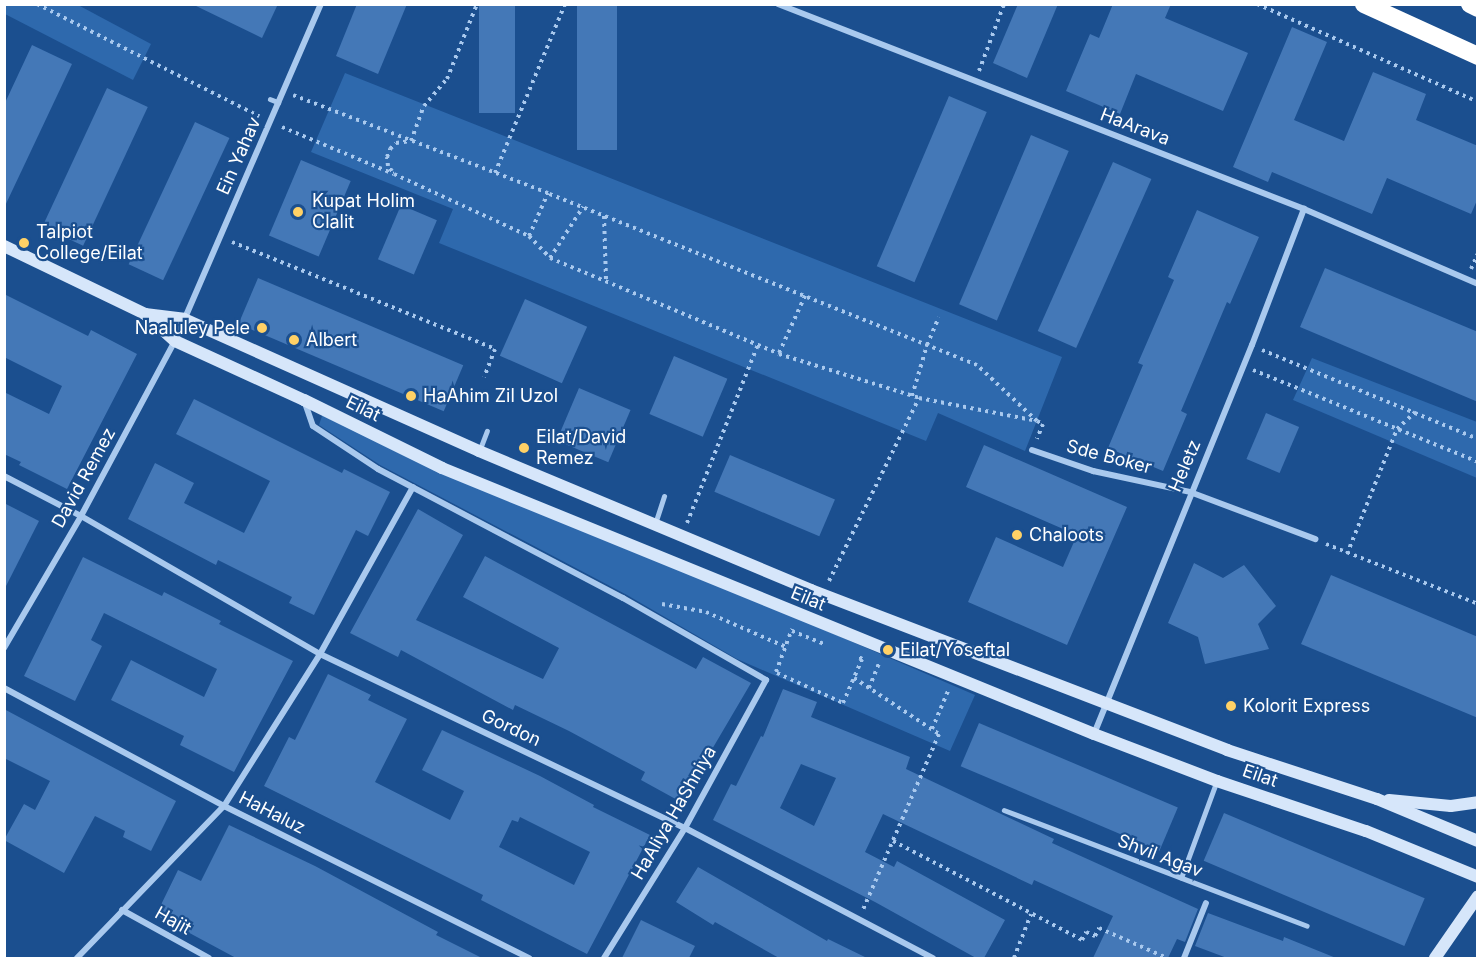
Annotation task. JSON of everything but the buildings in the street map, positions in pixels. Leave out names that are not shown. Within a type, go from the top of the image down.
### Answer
[{"type":"highway","points":[[1364,4],[1478,56]]},
{"type":"highway","points":[[1470,4],[1478,8]]},
{"type":"street","name":"Ein Yahav","points":[[184,319],[321,4]]},
{"type":"street","name":"HaArava","points":[[778,4],[1304,209],[1478,285]]},
{"type":"street","name":"Heletz","points":[[1094,734],[1190,492],[1252,345],[1304,209]]},
{"type":"street","name":"Eilat","points":[[4,246],[145,314],[175,341],[304,399],[442,468],[797,615],[1094,734],[1217,781],[1366,831],[1478,877]]},
{"type":"street","name":"Eilat","points":[[145,314],[184,319],[479,451],[822,594],[1227,750],[1377,799],[1478,841]]},
{"type":"street","name":"David Remez","points":[[4,648],[81,516],[175,341],[184,319]]},
{"type":"street","points":[[304,399],[313,426],[378,469],[623,598],[766,680]]},
{"type":"street","name":"Sde Boker","points":[[1032,450],[1093,471],[1190,492],[1315,539]]},
{"type":"street","name":"Gordon","points":[[4,476],[81,516],[320,654],[685,828],[933,958]]},
{"type":"street","points":[[77,958],[224,806],[320,654],[412,487]]},
{"type":"street","name":"HaAliya HaShniya","points":[[604,958],[685,828],[766,680]]},
{"type":"street","name":"HaHaluz","points":[[4,688],[224,806],[529,958]]},
{"type":"street","points":[[1377,799],[1451,806],[1478,802]]},
{"type":"street","points":[[1435,958],[1478,896]]},
{"type":"street","points":[[1184,958],[1206,903]]},
{"type":"street","name":"Hajit","points":[[122,910],[209,958]]},
{"type":"lane","points":[[270,99],[278,102]]},
{"type":"lane","points":[[479,451],[487,431]]},
{"type":"lane","points":[[655,524],[664,496]]},
{"type":"lane","points":[[1181,878],[1217,781]]},
{"type":"lane","name":"Shvil Agav","points":[[1004,810],[1307,926]]},
{"type":"path","points":[[37,4],[270,122],[394,174],[529,236],[550,258],[779,354],[919,398],[1037,421],[1043,424],[1032,450]]},
{"type":"path","points":[[411,141],[424,106],[447,79],[477,4]]},
{"type":"path","points":[[495,173],[565,4]]},
{"type":"path","points":[[975,81],[1004,4]]},
{"type":"path","points":[[1257,4],[1478,102]]},
{"type":"path","points":[[283,92],[604,215],[977,365],[1037,421]]},
{"type":"path","points":[[394,174],[388,166],[387,157],[396,143],[411,141]]},
{"type":"path","points":[[529,236],[548,193]]},
{"type":"path","points":[[550,258],[583,207]]},
{"type":"path","points":[[604,215],[606,281]]},
{"type":"path","points":[[220,237],[495,349],[484,376]]},
{"type":"path","points":[[779,354],[805,297]]},
{"type":"path","points":[[912,396],[927,345],[939,317]]},
{"type":"path","points":[[682,536],[758,345]]},
{"type":"path","points":[[1252,345],[1478,439]]},
{"type":"path","points":[[1243,366],[1478,462]]},
{"type":"path","points":[[822,594],[919,398]]},
{"type":"path","points":[[1347,554],[1397,429],[1415,412]]},
{"type":"path","points":[[1315,539],[1347,554],[1478,604]]},
{"type":"path","points":[[659,604],[706,612],[786,647]]},
{"type":"path","points":[[766,680],[776,672],[797,615]]},
{"type":"path","points":[[792,631],[832,647]]},
{"type":"path","points":[[869,688],[884,650]]},
{"type":"path","points":[[776,672],[843,703],[862,658],[852,655]]},
{"type":"path","points":[[854,678],[939,734],[859,919]]},
{"type":"path","points":[[932,729],[954,678]]},
{"type":"path","points":[[893,841],[1082,940],[1086,932],[1095,936],[1099,928],[1167,958]]},
{"type":"path","points":[[1014,958],[1031,914]]},
{"type":"shaded area","points":[[4,5],[78,5],[151,44],[133,80],[5,14]]},
{"type":"shaded area","points":[[345,73],[1062,357],[1025,451],[938,413],[926,441],[439,243],[453,209],[311,152]]},
{"type":"shaded area","points":[[1312,358],[1477,422],[1477,478],[1293,400]]},
{"type":"shaded area","points":[[323,413],[975,695],[950,751],[737,659],[627,595],[380,465],[319,425]]},
{"type":"place","name":"Kupat Holim Clalit","points":[[298,212]]},
{"type":"place","name":"Talpiot College/Eilat","points":[[24,243]]},
{"type":"place","name":"Naaluley Pele","points":[[262,328]]},
{"type":"place","name":"Albert","points":[[294,340]]},
{"type":"place","name":"HaAhim Zil Uzol","points":[[411,396]]},
{"type":"place","name":"Eilat/David Remez","points":[[524,448]]},
{"type":"place","name":"Chaloots","points":[[1017,535]]},
{"type":"place","name":"Eilat/Yoseftal","points":[[888,650]]},
{"type":"place","name":"Kolorit Express","points":[[1231,706]]}]
